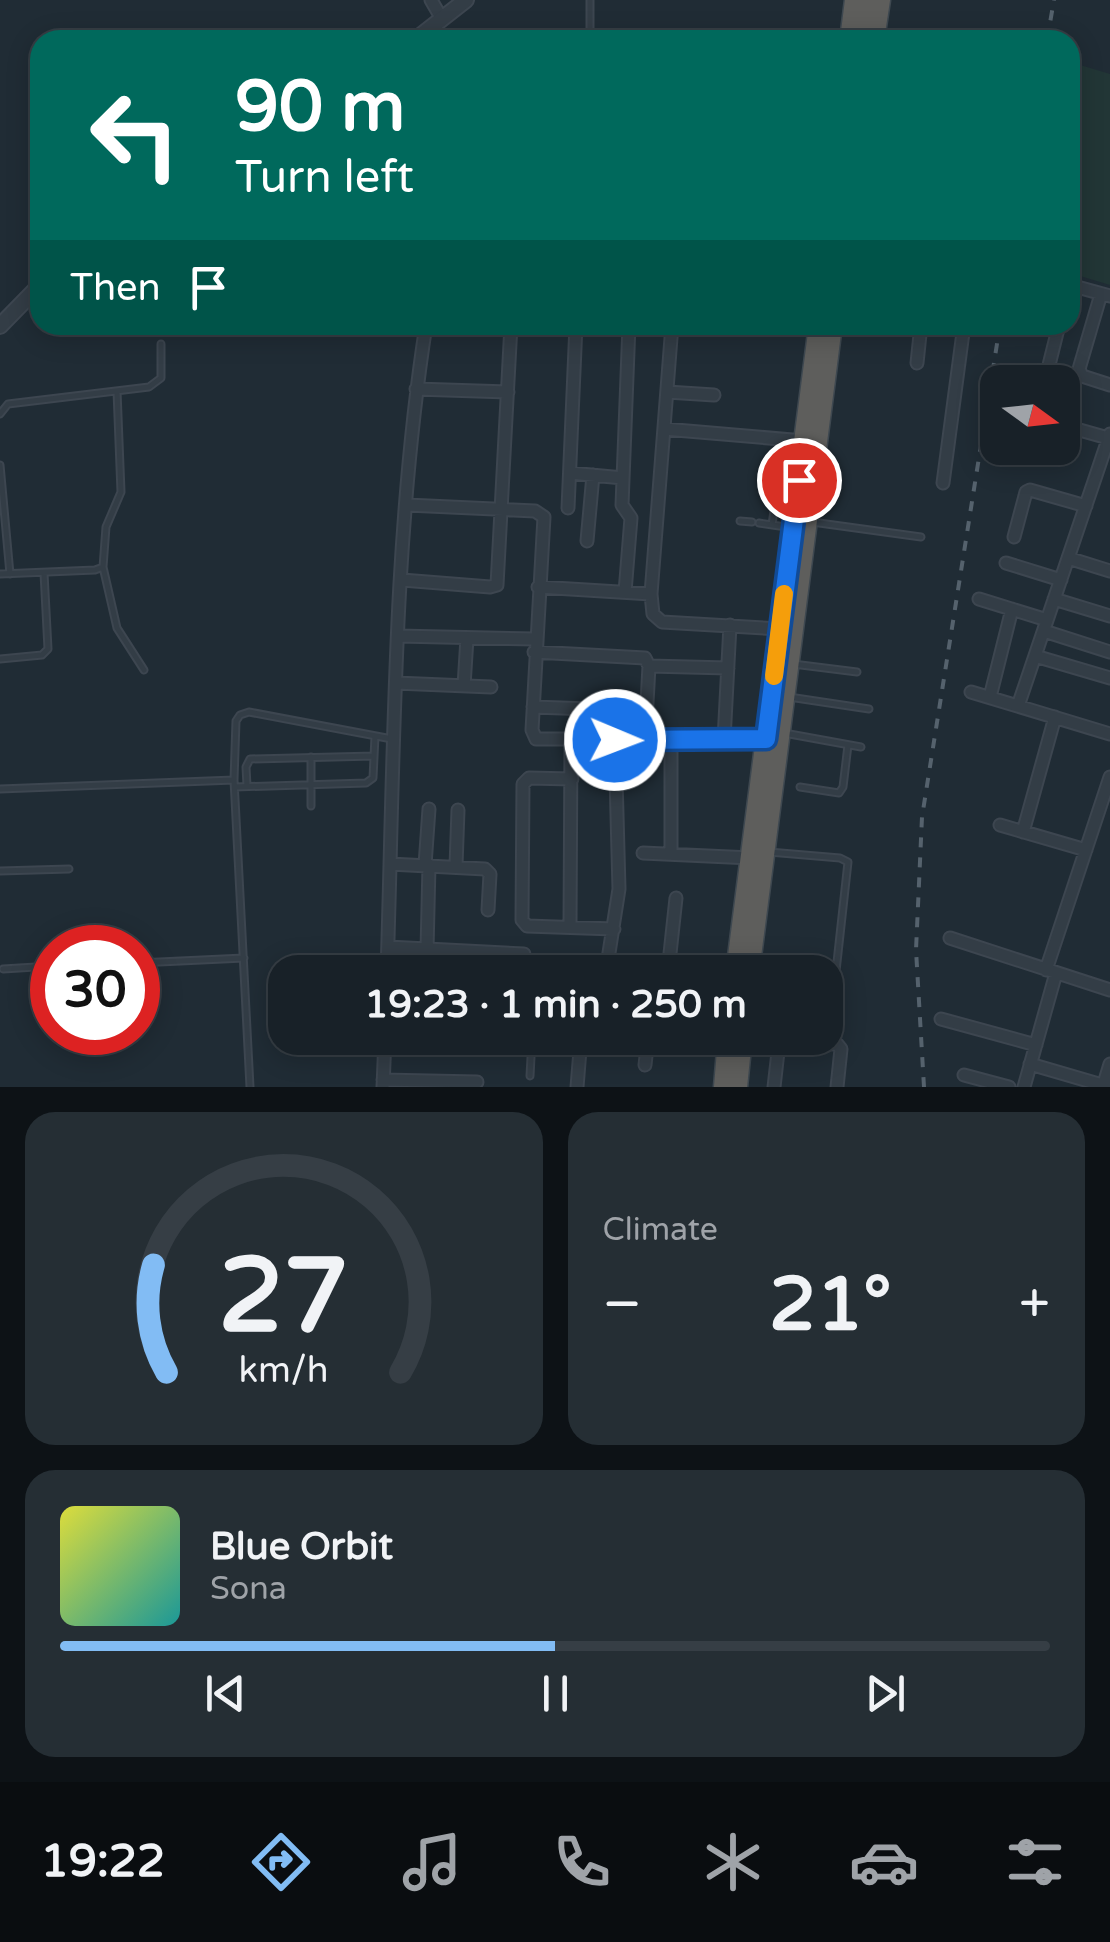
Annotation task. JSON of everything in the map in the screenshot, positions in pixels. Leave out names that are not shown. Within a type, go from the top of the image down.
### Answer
[{"type":"highway","points":[[850,30],[854,0]]},
{"type":"highway","points":[[864,30],[868,0]]},
{"type":"highway","points":[[876,30],[881,0]]},
{"type":"highway","points":[[738,955],[786,696],[804,441],[817,335]]},
{"type":"highway","points":[[776,737],[780,630],[831,335]]},
{"type":"highway","points":[[751,955],[758,855]]},
{"type":"highway","points":[[722,1087],[731,1055]]},
{"type":"highway","points":[[736,1055],[738,1087]]},
{"type":"street","points":[[432,0],[442,19]]},
{"type":"street","points":[[428,30],[466,0]]},
{"type":"street","points":[[1080,287],[1106,295],[1078,369],[1082,376],[1110,385]]},
{"type":"street","points":[[0,326],[30,295]]},
{"type":"street","points":[[388,955],[398,636],[416,389],[424,335]]},
{"type":"street","points":[[402,580],[496,586],[510,335]]},
{"type":"street","points":[[568,508],[576,335]]},
{"type":"street","points":[[625,592],[631,518],[622,506],[629,335]]},
{"type":"street","points":[[671,335],[653,614],[662,622],[780,630]]},
{"type":"street","points":[[917,363],[920,335]]},
{"type":"street","points":[[944,483],[963,335]]},
{"type":"street","points":[[1049,365],[1056,335]]},
{"type":"street","points":[[416,389],[508,392]]},
{"type":"street","points":[[667,392],[714,395]]},
{"type":"street","points":[[664,429],[804,441]]},
{"type":"street","points":[[1018,706],[1086,506],[1104,473],[1109,436],[1080,429]]},
{"type":"street","points":[[570,472],[624,478]]},
{"type":"street","points":[[587,541],[593,475]]},
{"type":"street","points":[[1014,537],[1026,492],[1030,490],[1086,506]]},
{"type":"street","points":[[407,505],[535,511],[544,517],[535,645],[532,730],[536,739],[776,737]]},
{"type":"street","points":[[1068,558],[1110,570]]},
{"type":"street","points":[[1006,563],[1061,580]]},
{"type":"street","points":[[538,588],[652,594]]},
{"type":"street","points":[[979,599],[1110,652]]},
{"type":"street","points":[[1054,599],[1110,616]]},
{"type":"street","points":[[990,697],[1012,610]]},
{"type":"street","points":[[724,740],[730,625]]},
{"type":"street","points":[[398,636],[467,638],[645,658],[649,666],[646,740]]},
{"type":"street","points":[[464,686],[467,638]]},
{"type":"street","points":[[1035,656],[1110,678]]},
{"type":"street","points":[[649,666],[728,668]]},
{"type":"street","points":[[396,683],[491,687]]},
{"type":"street","points":[[972,692],[1110,734]]},
{"type":"street","points":[[533,707],[647,711]]},
{"type":"street","points":[[1024,832],[1055,717]]},
{"type":"street","points":[[570,928],[571,740]]},
{"type":"street","points":[[609,955],[620,889],[615,740]]},
{"type":"street","points":[[671,740],[671,854]]},
{"type":"street","points":[[1024,1087],[1051,972],[1086,850],[1104,816],[1110,777]]},
{"type":"street","points":[[572,779],[529,778],[522,784],[522,920],[527,926],[614,929]]},
{"type":"street","points":[[428,808],[428,950]]},
{"type":"street","points":[[456,866],[458,810]]},
{"type":"street","points":[[1000,825],[1086,850]]},
{"type":"street","points":[[644,853],[758,855]]},
{"type":"street","points":[[390,864],[481,867],[490,874],[488,910]]},
{"type":"street","points":[[670,955],[676,898]]},
{"type":"street","points":[[950,938],[1110,990]]},
{"type":"street","points":[[388,947],[524,954]]},
{"type":"street","points":[[941,1019],[1036,1045]]},
{"type":"street","points":[[384,1055],[383,1084],[477,1082]]},
{"type":"street","points":[[578,1087],[579,1055]]},
{"type":"street","points":[[645,1065],[646,1055]]},
{"type":"street","points":[[774,1087],[778,1055]]},
{"type":"street","points":[[837,1087],[840,1055]]},
{"type":"street","points":[[1030,1064],[1105,1086],[1110,1064]]},
{"type":"street","points":[[964,1075],[1009,1087]]},
{"type":"lane","points":[[590,0],[590,30]]},
{"type":"lane","points":[[0,414],[8,404],[157,384],[160,344]]},
{"type":"lane","points":[[117,391],[121,492],[106,526],[103,566],[117,628],[144,670]]},
{"type":"lane","points":[[0,466],[10,574]]},
{"type":"lane","points":[[772,525],[780,466]]},
{"type":"lane","points":[[740,521],[798,523],[921,537]]},
{"type":"lane","points":[[0,574],[95,570],[103,566]]},
{"type":"lane","points":[[0,658],[42,655],[48,649],[44,572]]},
{"type":"lane","points":[[790,663],[857,672]]},
{"type":"lane","points":[[786,696],[869,709]]},
{"type":"lane","points":[[250,1087],[234,784],[233,734],[240,715],[249,712],[394,740]]},
{"type":"lane","points":[[0,789],[366,783],[372,778],[375,736]]},
{"type":"lane","points":[[776,737],[861,747]]},
{"type":"lane","points":[[800,787],[839,792],[843,788],[848,745]]},
{"type":"lane","points":[[247,787],[246,767],[250,759],[374,756]]},
{"type":"lane","points":[[310,757],[312,806]]},
{"type":"lane","points":[[758,855],[840,858],[848,862],[835,955]]},
{"type":"lane","points":[[0,871],[69,869]]},
{"type":"lane","points":[[160,962],[244,958]]},
{"type":"lane","points":[[3,968],[30,967]]},
{"type":"lane","points":[[530,1076],[531,1055]]},
{"type":"green space","points":[[1080,65],[1110,74],[1110,285],[1080,276]]},
{"type":"railway","points":[[1049,30],[1054,0]]},
{"type":"railway","points":[[924,1087],[916,950],[922,817],[998,335]]},
{"type":"slow traffic","points":[[774,676],[784,594]]},
{"type":"route","points":[[615,740],[766,739],[799,480]]}]
